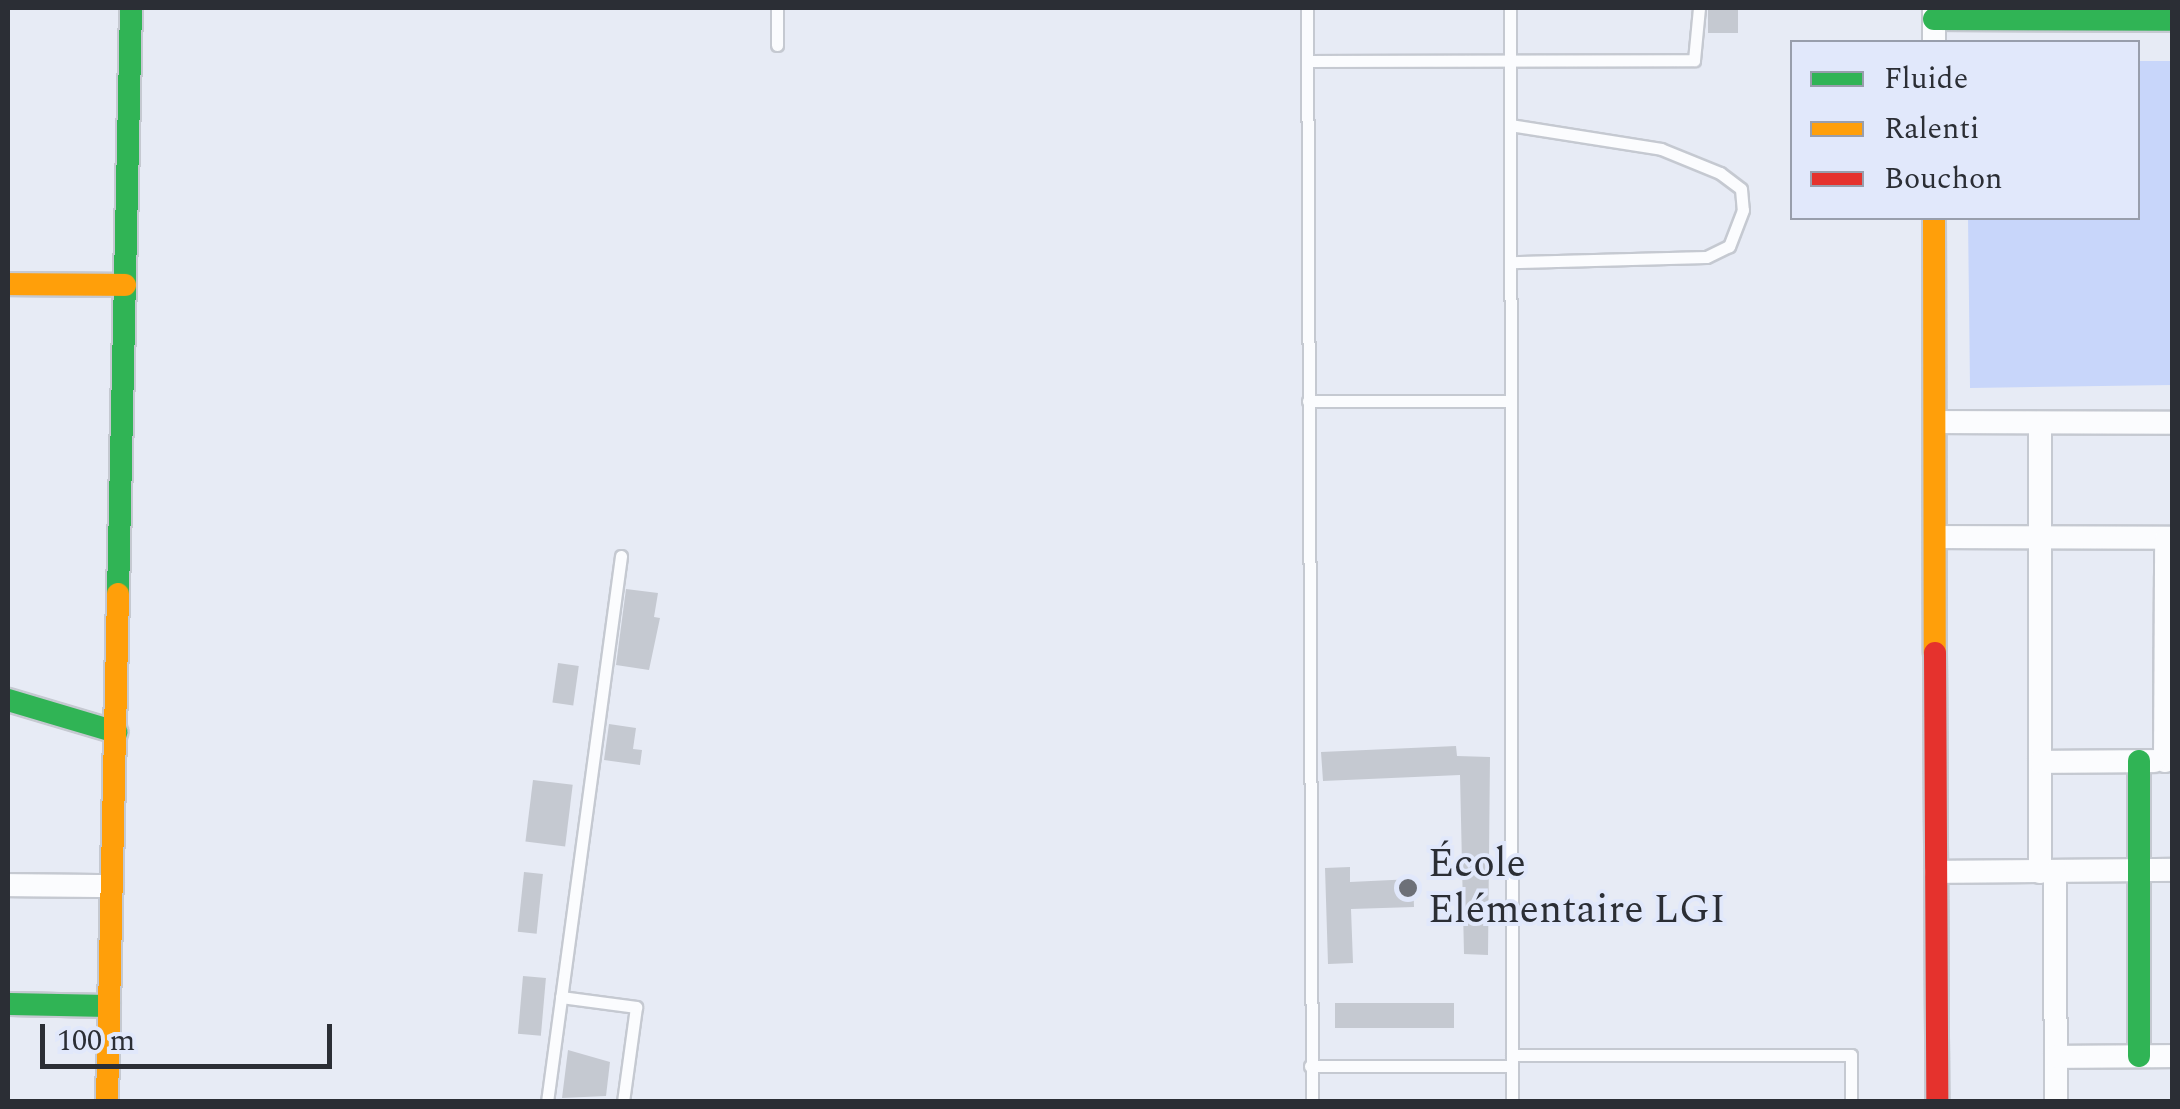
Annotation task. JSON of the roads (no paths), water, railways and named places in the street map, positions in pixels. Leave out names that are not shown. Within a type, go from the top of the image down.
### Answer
[{"type":"street","points":[[107,1102],[131,8]]},
{"type":"street","points":[[1934,23],[2043,14],[2172,20]]},
{"type":"street","points":[[1934,220],[1936,1102]]},
{"type":"street","points":[[8,284],[125,285]]},
{"type":"street","points":[[1935,422],[2172,423]]},
{"type":"street","points":[[2040,423],[2040,762],[2056,1102]]},
{"type":"street","points":[[1935,537],[2170,538],[2169,762],[2040,762]]},
{"type":"street","points":[[8,700],[116,732]]},
{"type":"street","points":[[2138,761],[2140,1056]]},
{"type":"street","points":[[1936,872],[2172,870]]},
{"type":"street","points":[[8,885],[112,886]]},
{"type":"street","points":[[8,1004],[109,1006]]},
{"type":"street","points":[[2056,1057],[2172,1056]]},
{"type":"lane","points":[[777,8],[777,46]]},
{"type":"lane","points":[[1307,8],[1312,1102]]},
{"type":"lane","points":[[1510,8],[1512,1102]]},
{"type":"lane","points":[[1307,61],[1694,60],[1699,8]]},
{"type":"lane","points":[[1510,125],[1661,149],[1720,173],[1741,189],[1742,210],[1729,246],[1706,256],[1510,262]]},
{"type":"lane","points":[[1308,401],[1511,401]]},
{"type":"lane","points":[[547,1102],[621,556]]},
{"type":"lane","points":[[561,997],[636,1007],[624,1102]]},
{"type":"lane","points":[[1310,1066],[1851,1056],[1852,1102]]},
{"type":"place","name":"École Elémentaire LGI","points":[[1408,888]]}]
